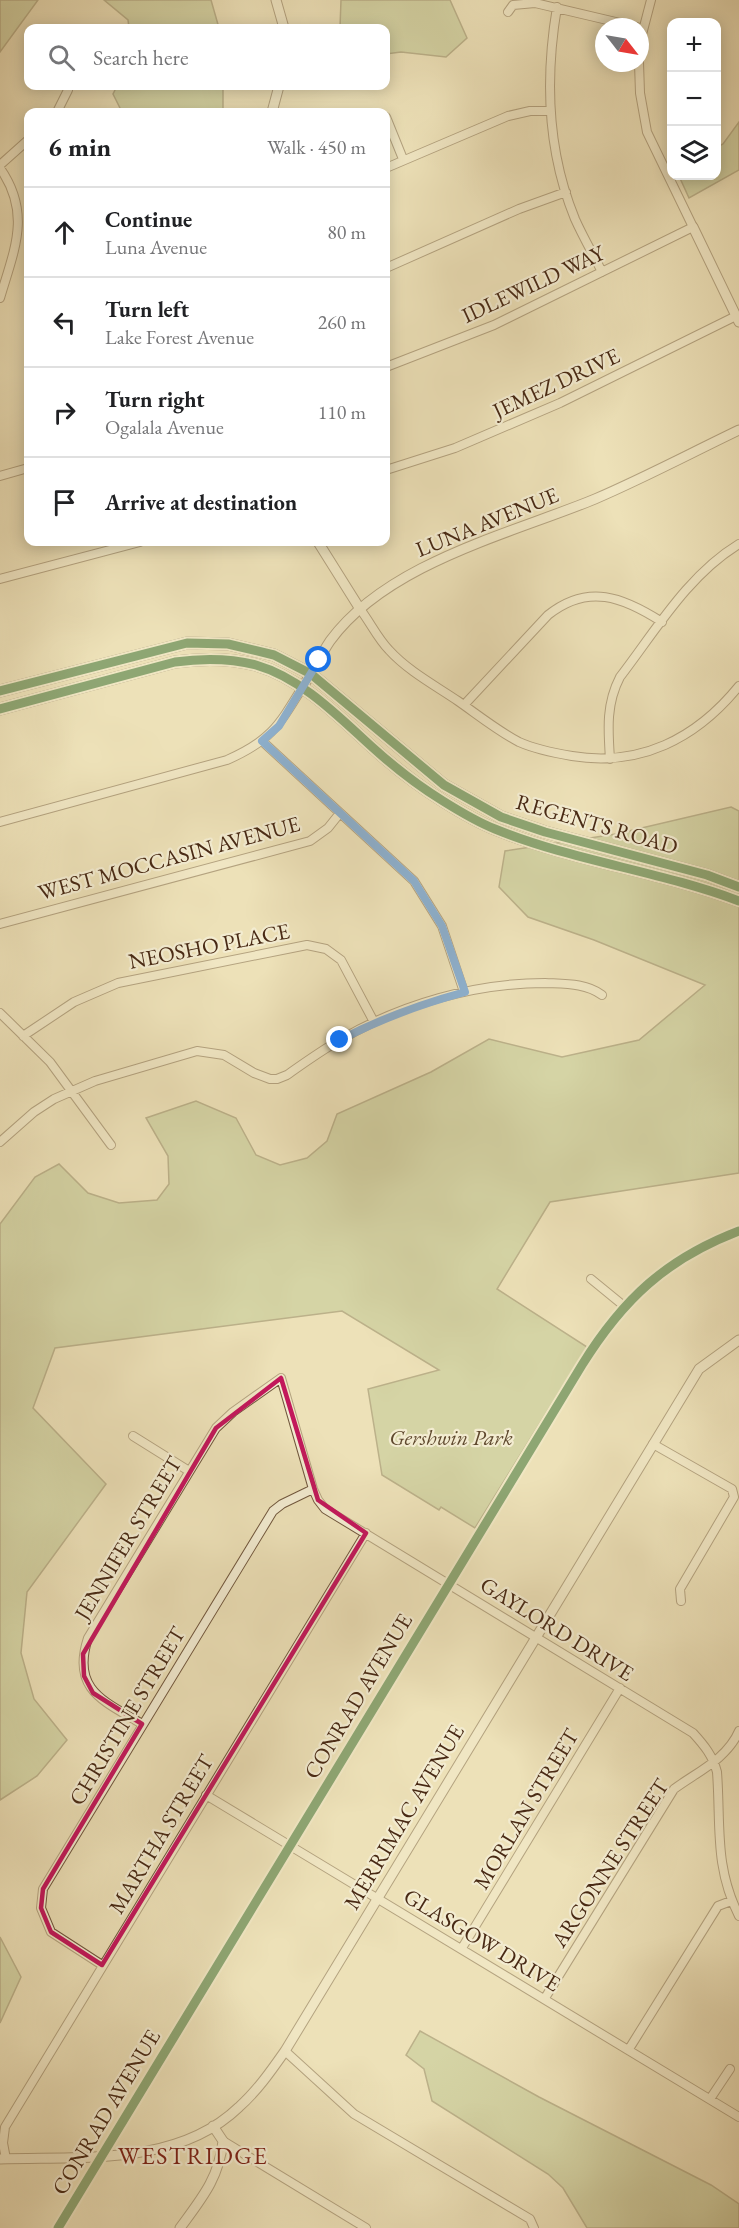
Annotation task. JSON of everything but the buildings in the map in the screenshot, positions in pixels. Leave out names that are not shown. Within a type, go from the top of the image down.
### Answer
[{"type":"main road","name":"REGENTS ROAD","points":[[0,691],[187,643],[228,644],[274,655],[311,674],[444,785],[501,817],[554,835],[707,875],[739,887]]},
{"type":"main road","name":"REGENTS ROAD","points":[[0,709],[176,662],[205,658],[256,665],[279,674],[303,688],[404,774],[443,801],[493,828],[567,852],[698,886],[739,901]]},
{"type":"street","points":[[276,0],[283,24]]},
{"type":"street","points":[[644,18],[651,0]]},
{"type":"street","points":[[508,12],[513,5],[535,3],[600,18]]},
{"type":"street","points":[[557,7],[551,39],[549,87],[550,111],[560,170],[575,219],[602,272]]},
{"type":"street","points":[[639,72],[640,93],[647,132],[737,319]]},
{"type":"street","points":[[59,108],[68,90]]},
{"type":"street","points":[[273,108],[278,90]]},
{"type":"street","points":[[390,166],[508,116],[530,111],[550,111]]},
{"type":"street","points":[[390,128],[403,159]]},
{"type":"street","points":[[0,298],[19,236],[19,212],[9,181],[0,166],[24,144]]},
{"type":"street","points":[[390,266],[519,209],[566,192]]},
{"type":"street","name":"IDLEWILD WAY","points":[[390,365],[494,325],[693,227]]},
{"type":"street","name":"JEMEZ DRIVE","points":[[390,469],[455,448],[560,403],[737,319]]},
{"type":"street","name":"LUNA AVENUE","points":[[0,822],[227,760],[248,751],[279,726],[331,640],[360,609],[393,584],[428,564],[597,498],[739,430]]},
{"type":"street","points":[[0,476],[24,469]]},
{"type":"street","points":[[610,759],[607,717],[612,692],[620,677],[699,574],[721,555],[739,544]]},
{"type":"street","points":[[0,579],[125,546]]},
{"type":"street","points":[[321,546],[388,650],[406,665],[519,741],[552,753],[590,759],[610,759],[635,755],[673,742],[690,733],[721,709],[739,686]]},
{"type":"street","points":[[464,705],[558,607],[581,598],[615,598],[637,606],[662,622]]},
{"type":"street","points":[[262,741],[414,881],[442,926],[465,992]]},
{"type":"street","name":"WEST MOCCASIN AVENUE","points":[[0,924],[310,840],[328,828],[340,813]]},
{"type":"street","name":"NEOSHO PLACE","points":[[23,1036],[74,1002],[118,982],[307,945],[326,949],[341,960],[374,1022]]},
{"type":"street","points":[[0,1142],[34,1112],[54,1099],[94,1081],[197,1051],[224,1055],[254,1073],[277,1079],[374,1022],[419,1005],[465,992],[523,983],[566,984],[593,988],[602,995]]},
{"type":"street","points":[[0,1013],[50,1062],[111,1145]]},
{"type":"street","name":"CONRAD AVENUE","points":[[58,2228],[588,1356],[624,1306],[656,1276],[696,1250],[739,1231]]},
{"type":"street","points":[[591,1278],[624,1306]]},
{"type":"street","name":"MERRIMAC AVENUE","points":[[3,2159],[102,2156],[156,2151],[178,2144],[213,2126],[238,2108],[251,2095],[285,2051],[699,1369],[739,1340]]},
{"type":"street","name":"GAYLORD DRIVE","points":[[281,1378],[313,1489],[325,1509],[693,1733],[714,1760],[719,1791],[718,1834],[721,1861],[732,1901],[739,1916]]},
{"type":"street","name":"JENNIFER STREET","points":[[142,1724],[93,1693],[84,1676],[83,1654],[88,1638],[216,1428],[233,1412],[281,1378]]},
{"type":"street","points":[[133,1436],[189,1471]]},
{"type":"street","points":[[653,1444],[732,1489],[734,1497],[681,1589],[681,1601]]},
{"type":"street","name":"CHRISTINE STREET","points":[[102,1965],[51,1932],[41,1908],[44,1889],[273,1511],[313,1489]]},
{"type":"street","name":"MARTHA STREET","points":[[3,2159],[5,2127],[366,1533]]},
{"type":"street","name":"MORLAN STREET","points":[[462,1948],[620,1688]]},
{"type":"street","name":"ARGONNE STREET","points":[[545,1998],[675,1789],[706,1770],[729,1748],[739,1731]]},
{"type":"street","name":"GLASGOW DRIVE","points":[[206,1795],[739,2117]]},
{"type":"street","points":[[629,2049],[718,1906],[732,1901]]},
{"type":"street","points":[[285,2051],[354,2114],[530,2219],[534,2228]]},
{"type":"street","points":[[710,2099],[730,2069]]},
{"type":"street","points":[[213,2126],[223,2141],[366,2228]]},
{"type":"street","points":[[180,2228],[216,2175],[221,2162],[223,2141]]},
{"type":"highlighted area","points":[[281,1378],[318,1500],[366,1533],[102,1965],[51,1932],[41,1908],[43,1889],[142,1724],[93,1693],[84,1676],[83,1654],[216,1428]]},
{"type":"green space","points":[[0,0],[38,0],[0,52]]},
{"type":"green space","points":[[104,0],[211,0],[218,24],[128,24],[128,20]]},
{"type":"green space","points":[[341,0],[450,0],[467,38],[446,57],[401,52],[390,53],[390,24],[340,24]]},
{"type":"green space","points":[[115,90],[223,90],[223,108],[120,108],[113,94]]},
{"type":"green space","points":[[739,122],[739,170],[689,198],[681,180],[721,180],[721,145]]},
{"type":"green space","name":"Gershwin Park","points":[[731,807],[739,811],[739,1173],[550,1202],[497,1289],[587,1347],[475,1528],[441,1507],[439,1510],[382,1475],[368,1389],[439,1370],[342,1311],[55,1348],[33,1408],[106,1484],[27,1592],[21,1653],[34,1699],[67,1740],[37,1776],[0,1800],[0,1224],[35,1177],[59,1164],[88,1193],[119,1203],[157,1200],[169,1184],[168,1156],[146,1118],[196,1101],[236,1118],[256,1155],[280,1165],[307,1158],[327,1141],[337,1114],[431,1072],[489,1039],[562,1057],[639,1040],[705,985],[594,940],[528,917],[499,887],[505,851],[616,834]]},
{"type":"green space","points":[[0,1937],[21,1977],[0,2023]]},
{"type":"green space","points":[[420,2031],[539,2097],[711,2185],[739,2204],[739,2228],[587,2228],[563,2188],[548,2174],[432,2101],[424,2069],[406,2055]]},
{"type":"cycle path","points":[[0,691],[187,643],[228,644],[274,655],[311,674],[444,785],[501,817],[545,832],[707,875],[739,887]]},
{"type":"cycle path","points":[[0,709],[175,662],[216,659],[256,665],[303,688],[332,710],[406,775],[443,801],[482,823],[555,850],[679,882],[739,901]]},
{"type":"cycle path","points":[[58,2228],[598,1341],[630,1301],[668,1268],[689,1254],[739,1231]]},
{"type":"district","name":"WESTRIDGE","points":[[193,2155]]},
{"type":"route","points":[[319,660],[279,726],[262,741],[414,881],[442,926],[465,992],[419,1005],[374,1022],[340,1040]]}]
